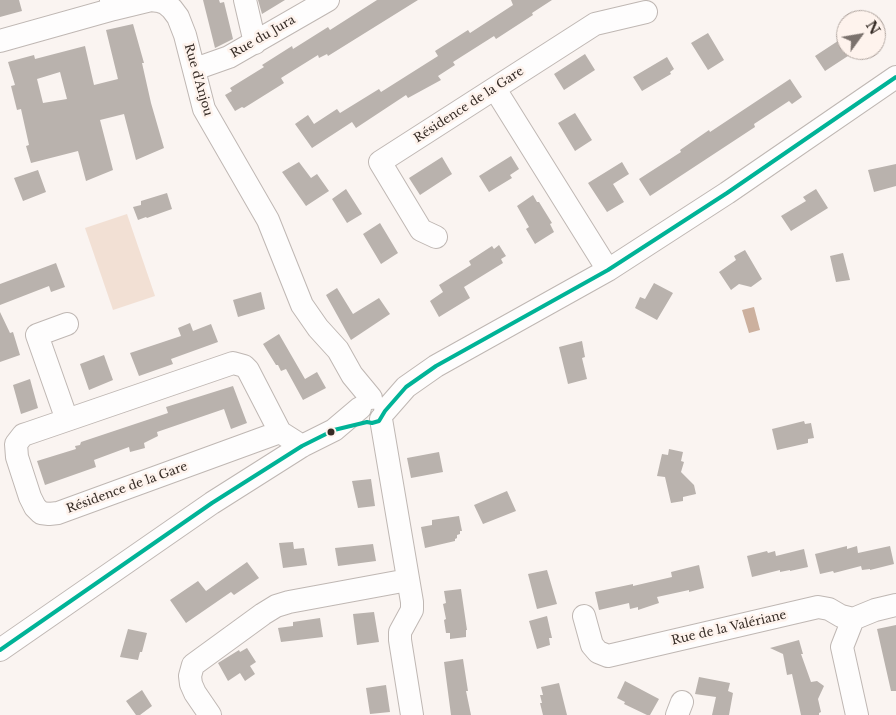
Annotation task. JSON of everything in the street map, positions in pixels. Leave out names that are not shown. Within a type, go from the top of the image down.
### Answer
[{"type":"street","name":"Rue d'Anjou","points":[[0,41],[113,5],[151,0],[165,3],[172,9],[180,22],[195,69],[204,109],[268,220],[302,305],[318,328],[338,350],[372,411],[385,446],[412,610],[400,632],[412,715]]},
{"type":"street","points":[[245,0],[255,43]]},
{"type":"street","name":"Rue du Jura","points":[[195,69],[229,57],[328,0]]},
{"type":"street","name":"Résidence de la Gare","points":[[436,237],[421,230],[380,162],[595,24],[646,12]]},
{"type":"street","points":[[0,650],[212,503],[302,446],[334,430],[351,427],[438,365],[608,270],[727,193],[896,77]]},
{"type":"street","points":[[495,89],[608,270]]},
{"type":"street","points":[[67,324],[37,335],[67,420]]},
{"type":"street","name":"Résidence de la Gare","points":[[233,363],[244,366],[248,370],[280,432],[58,513],[41,513],[35,507],[30,497],[17,457],[16,444],[23,435],[67,420],[233,363]]},
{"type":"street","points":[[280,432],[302,446]]},
{"type":"street","points":[[210,715],[191,684],[190,676],[193,665],[263,614],[276,606],[289,602],[408,580]]},
{"type":"street","points":[[857,715],[842,647],[853,619],[875,610],[896,605]]},
{"type":"street","name":"Rue de la Valériane","points":[[584,616],[592,645],[598,652],[608,656],[818,607],[829,609],[841,616],[853,619]]},
{"type":"shaded area","points":[[127,214],[155,296],[113,310],[85,228]]},
{"type":"shaded area","points":[[754,307],[760,330],[749,333],[742,310]]},
{"type":"building","points":[[0,0],[19,0],[22,11],[0,17]]},
{"type":"building","points":[[203,0],[219,0],[220,3],[224,2],[233,39],[215,48]]},
{"type":"building","points":[[258,0],[285,0],[262,14]]},
{"type":"building","points":[[377,0],[418,0],[328,56],[327,54],[319,58],[318,55],[281,78],[284,83],[244,108],[242,107],[235,111],[225,95],[232,91],[230,88],[264,67],[262,65],[292,46],[293,49],[328,27],[330,30]]},
{"type":"building","points":[[511,0],[552,0],[496,39],[494,36],[453,62],[455,65],[438,76],[441,80],[408,98],[406,95],[356,128],[352,122],[312,148],[295,124],[308,115],[314,124],[337,109],[340,113],[379,89],[381,92],[438,56],[435,51],[468,30],[470,33],[513,5]]},
{"type":"building","points":[[133,24],[144,63],[142,63],[151,103],[164,148],[136,160],[124,114],[100,120],[113,170],[86,181],[78,151],[31,163],[26,146],[29,145],[21,109],[17,110],[11,86],[15,85],[8,62],[34,55],[35,59],[85,46],[94,85],[118,79],[106,30]],"holes":[[[60,72],[67,99],[43,103],[37,79]]]},
{"type":"building","points":[[708,33],[724,60],[708,70],[691,43]]},
{"type":"building","points":[[836,42],[836,60],[842,60],[825,71],[815,56]]},
{"type":"building","points":[[585,54],[595,70],[564,90],[554,74]]},
{"type":"building","points":[[667,57],[674,69],[670,72],[671,74],[642,91],[633,77]]},
{"type":"building","points":[[790,79],[802,97],[792,104],[789,101],[754,124],[755,127],[650,196],[639,179],[681,152],[680,150],[709,130],[710,132]]},
{"type":"building","points":[[575,113],[592,140],[575,151],[558,123]]},
{"type":"building","points":[[511,156],[519,169],[510,175],[512,178],[489,192],[479,176]]},
{"type":"building","points":[[442,157],[452,174],[420,195],[409,178]]},
{"type":"building","points":[[299,162],[311,178],[317,174],[329,191],[306,206],[282,172]]},
{"type":"building","points":[[622,162],[629,174],[613,184],[624,202],[607,212],[588,183]]},
{"type":"building","points":[[896,164],[896,186],[874,192],[868,170]]},
{"type":"building","points":[[38,170],[46,192],[23,201],[14,178]]},
{"type":"building","points":[[346,189],[362,214],[347,223],[332,199]]},
{"type":"building","points":[[816,189],[828,208],[791,231],[781,216],[806,201],[803,197]]},
{"type":"building","points":[[167,193],[172,209],[138,220],[133,207],[141,205],[141,201]]},
{"type":"building","points":[[533,195],[552,223],[550,224],[554,232],[535,244],[526,229],[529,227],[517,206]]},
{"type":"building","points":[[380,223],[398,253],[381,264],[363,234]]},
{"type":"building","points":[[499,245],[506,256],[501,259],[503,263],[464,287],[470,298],[439,317],[430,301],[443,292],[439,285],[471,265],[469,261],[492,246],[494,249]]},
{"type":"building","points":[[745,250],[762,279],[751,287],[739,284],[731,290],[719,272],[736,260],[734,256]]},
{"type":"building","points":[[843,253],[850,280],[836,282],[830,256]]},
{"type":"building","points":[[56,263],[65,287],[51,292],[49,286],[0,305],[0,284]]},
{"type":"building","points":[[654,283],[673,293],[657,320],[635,308],[640,297],[645,299]]},
{"type":"building","points":[[337,288],[353,314],[379,298],[390,314],[351,340],[326,295]]},
{"type":"building","points":[[261,292],[265,309],[238,317],[233,300]]},
{"type":"building","points":[[0,312],[10,333],[13,332],[20,355],[0,362]]},
{"type":"building","points":[[190,323],[193,331],[211,324],[218,342],[171,359],[173,364],[139,376],[130,353],[181,336],[178,328]]},
{"type":"building","points":[[279,334],[305,379],[317,372],[326,388],[303,400],[286,369],[281,371],[263,344]]},
{"type":"building","points":[[582,341],[585,357],[582,358],[587,379],[568,384],[559,347]]},
{"type":"building","points":[[104,355],[113,380],[89,390],[80,364]]},
{"type":"building","points":[[30,379],[38,408],[21,414],[13,385]]},
{"type":"building","points":[[233,386],[247,423],[231,429],[224,409],[157,432],[158,436],[144,443],[145,448],[130,452],[129,447],[94,460],[96,467],[45,485],[37,461],[76,449],[75,446],[80,445],[81,442],[168,413],[166,407]]},
{"type":"building","points":[[804,421],[805,424],[811,423],[814,438],[808,439],[808,443],[777,450],[772,429]]},
{"type":"building","points":[[669,449],[683,452],[681,461],[684,462],[681,472],[694,485],[696,494],[683,497],[683,501],[671,503],[665,477],[657,476],[662,454],[668,455]]},
{"type":"building","points":[[439,452],[443,472],[411,478],[407,458]]},
{"type":"building","points":[[371,479],[375,506],[358,508],[352,481]]},
{"type":"building","points":[[507,491],[516,511],[483,524],[474,505]]},
{"type":"building","points":[[459,516],[462,531],[457,535],[455,541],[425,548],[421,527],[432,525],[432,520]]},
{"type":"building","points":[[293,542],[294,549],[304,548],[307,565],[283,568],[279,543]]},
{"type":"building","points":[[373,544],[376,561],[338,566],[335,548]]},
{"type":"building","points":[[847,546],[847,549],[857,546],[858,553],[890,546],[894,564],[870,570],[862,570],[861,566],[834,573],[833,571],[820,574],[815,554]]},
{"type":"building","points":[[804,549],[808,567],[790,571],[780,572],[780,570],[752,577],[747,556],[775,551],[776,556]]},
{"type":"building","points":[[247,562],[259,578],[234,595],[231,592],[186,623],[170,600],[198,581],[206,591]]},
{"type":"building","points":[[699,565],[704,588],[657,597],[659,603],[638,610],[638,607],[630,609],[629,603],[599,610],[595,592],[672,577],[671,572]]},
{"type":"building","points":[[547,570],[557,604],[537,609],[528,574]]},
{"type":"building","points":[[461,589],[467,630],[466,637],[450,639],[450,633],[446,633],[444,620],[446,619],[443,604],[446,603],[444,591]]},
{"type":"building","points":[[374,612],[379,642],[357,645],[353,614]]},
{"type":"building","points":[[547,616],[552,638],[549,638],[550,645],[537,649],[529,621]]},
{"type":"building","points":[[320,618],[323,637],[281,642],[278,628],[293,626],[293,622]]},
{"type":"building","points":[[896,625],[896,691],[891,691],[877,629]]},
{"type":"building","points":[[128,629],[147,633],[138,660],[120,657]]},
{"type":"building","points":[[799,640],[803,654],[801,654],[811,682],[817,681],[824,686],[818,699],[821,712],[819,715],[801,715],[792,674],[787,675],[783,654],[770,648]]},
{"type":"building","points":[[247,648],[256,662],[250,666],[255,674],[245,681],[240,673],[228,681],[218,663],[239,650],[240,652]]},
{"type":"building","points":[[463,659],[468,691],[466,691],[471,715],[451,715],[444,662]]},
{"type":"building","points":[[699,677],[730,683],[728,691],[733,693],[729,715],[712,715],[716,697],[695,694]]},
{"type":"building","points":[[625,681],[659,699],[650,715],[624,704],[625,702],[617,698]]},
{"type":"building","points":[[559,683],[567,715],[543,715],[540,703],[542,703],[540,695],[543,695],[541,687]]},
{"type":"building","points":[[386,685],[390,712],[370,714],[366,688]]},
{"type":"building","points":[[142,690],[152,706],[140,715],[136,715],[126,701]]},
{"type":"transit line","points":[[0,650],[212,503],[302,446],[334,430],[379,421],[385,411],[406,387],[436,366],[608,270],[727,193],[896,77]]}]
